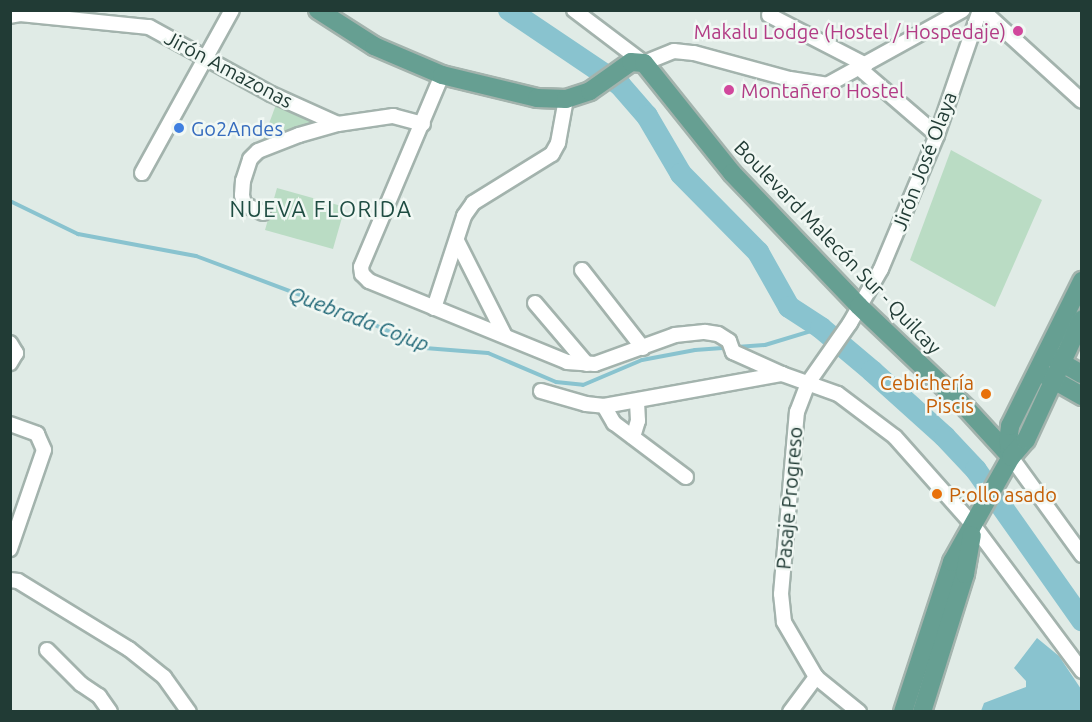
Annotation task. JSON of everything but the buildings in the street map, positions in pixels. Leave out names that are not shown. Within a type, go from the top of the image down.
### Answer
[{"type":"main road","points":[[318,10],[374,46],[442,75],[537,98],[566,99],[590,91],[637,63]]},
{"type":"main road","name":"Boulevard Malecón Sur - Quilcay","points":[[637,63],[732,173],[860,306],[967,409],[1008,464]]},
{"type":"main road","points":[[903,711],[952,562],[1008,464],[1010,426],[1046,376],[1082,281]]},
{"type":"main road","points":[[1054,359],[1082,319]]},
{"type":"main road","points":[[1054,359],[1082,374]]},
{"type":"main road","points":[[1046,376],[1082,396]]},
{"type":"main road","points":[[922,711],[965,574],[978,519]]},
{"type":"street","points":[[142,172],[232,10]]},
{"type":"street","name":"Boulevard Malecón Sur - Quilcay","points":[[574,10],[637,63]]},
{"type":"street","points":[[637,63],[674,51],[694,53],[790,79],[826,86],[963,10]]},
{"type":"street","points":[[981,10],[1082,101]]},
{"type":"street","name":"Jirón José Olaya","points":[[850,323],[881,269],[937,135],[981,10]]},
{"type":"street","name":"Jirón Amazonas","points":[[10,16],[20,14],[149,27],[271,94],[338,124]]},
{"type":"street","points":[[769,15],[863,66],[937,135]]},
{"type":"street","points":[[442,75],[361,267],[362,274],[369,281],[505,336],[550,357],[587,364],[643,348],[675,335],[705,332],[718,334],[731,347],[782,374]]},
{"type":"street","points":[[434,308],[464,216],[473,203],[552,154],[558,142],[566,99]]},
{"type":"street","points":[[263,213],[244,204],[242,195],[243,181],[254,154],[299,135],[338,124],[393,116],[423,124]]},
{"type":"street","points":[[457,241],[505,336]]},
{"type":"street","points":[[582,270],[643,348]]},
{"type":"street","points":[[535,303],[587,364]]},
{"type":"street","name":"Pasaje Progreso","points":[[816,677],[784,622],[781,594],[797,412],[813,376],[850,323]]},
{"type":"street","points":[[10,343],[16,353],[10,363]]},
{"type":"street","points":[[541,391],[586,404],[604,406],[782,374],[813,376],[895,436],[978,519],[1082,671]]},
{"type":"street","points":[[633,437],[639,421],[637,401]]},
{"type":"street","points":[[604,406],[614,423],[686,477]]},
{"type":"street","points":[[10,424],[37,434],[44,450],[10,549]]},
{"type":"street","name":"Boulevard Malecón Sur - Quilcay","points":[[1008,464],[1082,555]]},
{"type":"street","points":[[10,580],[18,581],[129,649],[164,677],[189,711]]},
{"type":"street","points":[[47,650],[81,684],[99,696],[110,711]]},
{"type":"street","points":[[790,711],[816,677],[859,711]]},
{"type":"green space","points":[[277,102],[323,121],[261,145]]},
{"type":"green space","points":[[951,150],[1042,200],[995,307],[910,260]]},
{"type":"green space","points":[[277,188],[345,207],[333,249],[265,230]]},
{"type":"water","points":[[1037,638],[1059,656],[1081,689],[1081,711],[981,711],[984,703],[1026,687],[1026,681],[1014,668]]},
{"type":"waterway","points":[[509,10],[620,85],[647,116],[681,174],[758,252],[789,307],[821,328],[872,371],[945,437],[976,470],[1082,620]]},
{"type":"waterway","name":"Quebrada Cojup","points":[[10,201],[78,234],[196,256],[351,314],[425,348],[488,353],[556,382],[583,385],[642,360],[695,350],[765,345],[821,328]]},
{"type":"place","name":"Makalu Lodge (Hostel / Hospedaje)","points":[[1018,31]]},
{"type":"place","name":"Montañero Hostel","points":[[729,90]]},
{"type":"place","name":"Go2Andes","points":[[179,128]]},
{"type":"place","name":"Cebichería Piscis","points":[[986,394]]},
{"type":"place","name":"P:ollo asado","points":[[937,494]]},
{"type":"district","name":"NUEVA FLORIDA","points":[[321,209]]}]
